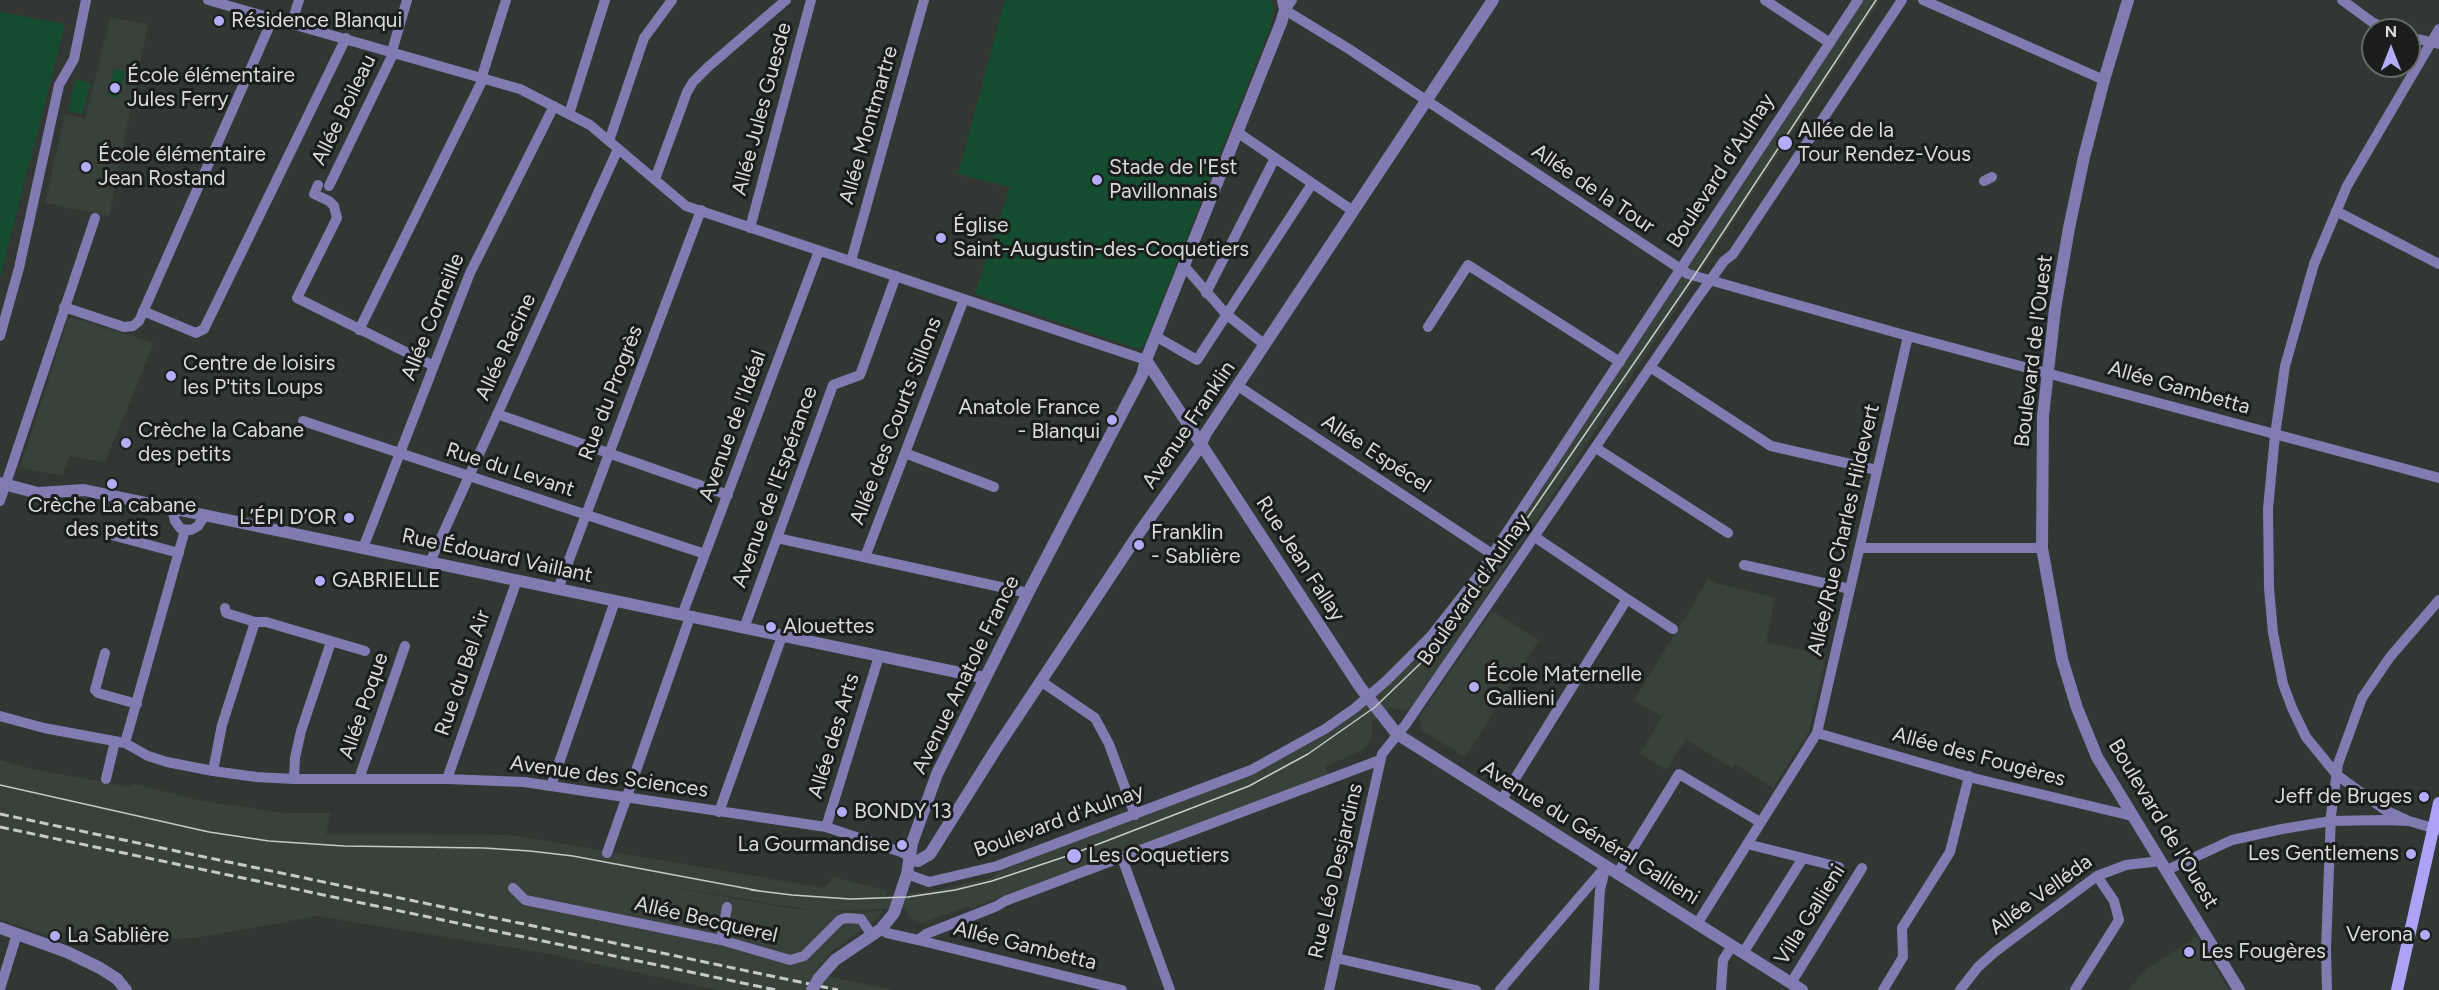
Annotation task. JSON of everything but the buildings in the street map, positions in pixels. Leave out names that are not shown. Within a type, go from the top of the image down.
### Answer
[{"type":"main road","points":[[2397,990],[2436,829],[2439,803]]},
{"type":"street","points":[[0,336],[19,268],[59,85],[74,59],[86,0]]},
{"type":"street","points":[[208,0],[292,22],[520,89],[590,125],[686,206],[1146,360]]},
{"type":"street","points":[[292,22],[299,0]]},
{"type":"street","name":"Allée Boileau","points":[[359,330],[297,298],[337,218],[334,206],[314,194],[324,185],[393,51],[407,0]]},
{"type":"street","points":[[434,366],[359,330],[483,77],[506,0]]},
{"type":"street","points":[[569,114],[605,0]]},
{"type":"street","points":[[609,141],[644,38],[672,0]]},
{"type":"street","points":[[655,179],[687,92],[708,67],[786,0]]},
{"type":"street","name":"Allée Jules Guesde","points":[[750,228],[811,0]]},
{"type":"street","name":"Allée Montmartre","points":[[851,261],[924,0]]},
{"type":"street","name":"Avenue Franklin","points":[[910,859],[918,861],[930,854],[996,749],[1139,533],[1199,448],[1493,0]]},
{"type":"street","points":[[1765,0],[1830,43]]},
{"type":"street","name":"Boulevard d'Aulnay","points":[[907,874],[930,882],[997,866],[1135,815],[1251,770],[1325,729],[1367,697],[1431,636],[1492,554],[1858,0]]},
{"type":"street","name":"Boulevard d'Aulnay","points":[[1380,760],[1382,753],[1535,537],[1709,281],[1724,261],[1733,254],[1902,0]]},
{"type":"street","points":[[1923,0],[2104,80]]},
{"type":"street","name":"Boulevard de l'Ouest","points":[[2128,0],[2104,80],[2069,228],[2047,373],[2041,476],[2042,548],[2062,659],[2076,708],[2097,757],[2239,990]]},
{"type":"street","points":[[2342,0],[2367,18]]},
{"type":"street","name":"Allée de la Tour","points":[[1287,4],[1349,49],[1680,270],[1709,281],[1908,336]]},
{"type":"street","name":"Avenue Anatole France","points":[[812,990],[835,960],[877,932],[894,913],[907,874],[912,843],[937,774],[1142,375],[1287,4]]},
{"type":"street","points":[[64,307],[124,327],[134,326],[144,311],[273,18]]},
{"type":"street","points":[[2436,829],[2409,821],[2385,810],[2337,775],[2306,737],[2296,718],[2283,684],[2276,655],[2269,588],[2268,509],[2285,366],[2314,264],[2360,162],[2435,43],[2439,29]]},
{"type":"street","points":[[144,311],[196,333],[204,329],[346,38]]},
{"type":"street","name":"Allée Corneille","points":[[363,548],[470,273],[554,106]]},
{"type":"street","points":[[1238,132],[1353,211]]},
{"type":"street","name":"Allée Racine","points":[[430,562],[467,476],[618,149]]},
{"type":"street","points":[[1206,293],[1275,158]]},
{"type":"street","points":[[1157,337],[1197,360],[1312,184]]},
{"type":"street","name":"Rue du Progrès","points":[[558,589],[701,210]]},
{"type":"street","points":[[2336,211],[2439,264]]},
{"type":"street","points":[[0,501],[3,484],[95,218]]},
{"type":"street","name":"Avenue de l'Idéal","points":[[607,853],[627,798],[705,554],[819,251]]},
{"type":"street","points":[[1428,327],[1468,265],[1620,362]]},
{"type":"street","points":[[1185,267],[1226,314],[1265,345]]},
{"type":"street","name":"Avenue de l'Espérance","points":[[744,628],[833,385],[860,375],[896,276]]},
{"type":"street","name":"Allée des Courts Sillons","points":[[865,557],[964,299]]},
{"type":"street","name":"Allée Gambetta","points":[[1908,336],[2439,478]]},
{"type":"street","name":"Allée/Rue Charles Hildevert","points":[[1697,924],[1817,733],[1908,336]]},
{"type":"street","name":"Rue Jean Fallay","points":[[1146,360],[1202,441],[1367,697]]},
{"type":"street","points":[[1650,367],[1771,446],[1877,470]]},
{"type":"street","name":"Allée Espécel","points":[[1238,386],[1492,554]]},
{"type":"street","points":[[497,414],[728,495]]},
{"type":"street","name":"Rue du Levant","points":[[303,421],[705,554]]},
{"type":"street","points":[[1596,448],[1728,533]]},
{"type":"street","points":[[905,453],[994,487]]},
{"type":"street","name":"Rue Édouard Vaillant","points":[[3,484],[38,493],[84,490],[985,678]]},
{"type":"street","points":[[172,508],[178,526],[185,530],[198,526],[205,515]]},
{"type":"street","points":[[106,779],[137,704],[185,530]]},
{"type":"street","points":[[108,534],[179,553]]},
{"type":"street","points":[[1535,537],[1673,629]]},
{"type":"street","points":[[777,538],[1028,593]]},
{"type":"street","points":[[1860,548],[2042,548]]},
{"type":"street","points":[[1744,565],[1850,589]]},
{"type":"street","name":"Rue du Bel Air","points":[[447,779],[517,580]]},
{"type":"street","points":[[1501,801],[1627,599]]},
{"type":"street","points":[[2327,990],[2326,949],[2331,821],[2337,775],[2346,737],[2362,698],[2390,657],[2439,600]]},
{"type":"street","points":[[551,786],[615,601]]},
{"type":"street","points":[[225,608],[226,613],[255,622],[266,622],[365,651]]},
{"type":"street","points":[[213,771],[222,725],[255,622]]},
{"type":"street","points":[[719,812],[782,636]]},
{"type":"street","points":[[294,779],[300,731],[331,642]]},
{"type":"street","name":"Allée Poque","points":[[359,779],[405,645]]},
{"type":"street","points":[[105,653],[95,690],[98,693],[137,704]]},
{"type":"street","name":"Allée des Arts","points":[[826,827],[879,656]]},
{"type":"street","points":[[1042,682],[1095,718],[1109,744],[1135,815]]},
{"type":"street","name":"Avenue du Général Gallieni","points":[[1367,697],[1397,734],[1802,990]]},
{"type":"street","name":"Avenue des Sciences","points":[[0,716],[44,728],[120,742],[148,756],[167,762],[213,771],[294,779],[447,779],[524,782],[826,827],[904,853],[910,859]]},
{"type":"street","name":"Allée des Fougères","points":[[1817,733],[1969,776],[2132,816]]},
{"type":"street","points":[[877,932],[918,940],[926,934],[1005,901],[1380,760]]},
{"type":"street","name":"Rue Léo Desjardins","points":[[1329,990],[1380,760]]},
{"type":"street","points":[[1617,874],[1679,774],[1760,822]]},
{"type":"street","points":[[1883,990],[1903,957],[1902,928],[1950,852],[1969,776]]},
{"type":"street","name":"Allée Velléda","points":[[1960,990],[1996,951],[2097,876],[2126,865],[2164,865],[2232,840],[2331,821],[2409,821]]},
{"type":"street","points":[[1747,844],[1839,867]]},
{"type":"street","points":[[1122,858],[1170,990]]},
{"type":"street","points":[[1721,990],[1723,960],[1737,949],[1803,858]]},
{"type":"street","points":[[1500,990],[1606,866]]},
{"type":"street","points":[[1594,990],[1600,890],[1606,866]]},
{"type":"street","name":"Villa Gallieni","points":[[1791,982],[1862,868]]},
{"type":"street","points":[[2075,990],[2119,920],[2114,901],[2097,876]]},
{"type":"street","name":"Allée Becquerel","points":[[513,888],[525,900],[722,940],[790,960],[804,956],[840,920],[846,918],[861,919],[877,932]]},
{"type":"street","points":[[722,940],[727,907]]},
{"type":"street","points":[[0,928],[67,952],[100,968],[117,979],[126,990]]},
{"type":"street","points":[[0,989],[17,934]]},
{"type":"street","name":"Allée Gambetta","points":[[918,940],[1122,990]]},
{"type":"street","points":[[1336,958],[1476,990]]},
{"type":"shaded area","points":[[1863,0],[1880,0],[1410,711],[1390,708],[1372,722],[1372,739],[1364,750],[1326,766],[1328,775],[970,909],[968,907],[922,923],[909,917],[906,908],[829,911],[854,913],[882,911],[879,917],[831,952],[814,973],[892,990],[718,990],[555,955],[318,916],[195,938],[126,939],[61,932],[59,938],[0,920],[0,760],[33,769],[129,787],[134,784],[198,800],[283,813],[330,813],[326,834],[510,835],[824,888],[834,877],[887,891],[886,896],[932,891],[991,878],[999,872],[1020,864],[1019,862],[1226,785],[1312,743],[1354,712],[1435,635],[1471,594]],"holes":[[[648,883],[810,910],[794,909]]]},
{"type":"shaded area","points":[[110,18],[148,24],[109,216],[45,203],[65,114],[85,119]]},
{"type":"shaded area","points":[[72,317],[154,343],[105,462],[69,456],[63,476],[23,468],[21,465],[68,318]]},
{"type":"shaded area","points":[[1709,579],[1715,583],[1775,598],[1766,642],[1826,656],[1809,731],[1773,788],[1735,764],[1732,768],[1686,739],[1666,770],[1640,753],[1662,717],[1634,700]]},
{"type":"shaded area","name":"École Maternelle Gallieni","points":[[1492,611],[1539,640],[1465,757],[1422,730],[1419,717]]},
{"type":"shaded area","name":"Les Fougères","points":[[2196,937],[2229,990],[2128,990],[2148,968]]},
{"type":"green space","name":"Stade de l'Est Pavillonnais","points":[[1005,0],[1271,0],[1274,8],[1271,25],[1144,346],[1139,349],[975,294],[1010,187],[958,174]]},
{"type":"green space","points":[[0,12],[65,24],[0,278]]},
{"type":"green space","points":[[114,69],[125,72],[119,98],[108,95]]},
{"type":"green space","points":[[76,79],[90,83],[82,114],[68,111]]},
{"type":"tram line","points":[[0,785],[209,832],[269,841],[344,846],[530,851],[573,856],[760,891],[751,890],[792,895],[850,899],[908,897],[955,890],[992,881],[1070,855],[1249,786],[1308,754],[1375,707],[1423,661],[1455,623],[1694,276],[1876,0]]},
{"type":"railway","points":[[0,814],[838,990]]},
{"type":"railway","points":[[0,827],[776,990]]},
{"type":"place","name":"Résidence Blanqui","points":[[219,21]]},
{"type":"place","name":"École élémentaire Jules Ferry","points":[[115,88]]},
{"type":"place","name":"Allée de la Tour Rendez-Vous","points":[[1785,143]]},
{"type":"place","name":"École élémentaire Jean Rostand","points":[[86,167]]},
{"type":"place","name":"Stade de l'Est Pavillonnais","points":[[1097,180]]},
{"type":"place","name":"Église Saint-Augustin-des-Coquetiers","points":[[941,238]]},
{"type":"place","name":"Centre de loisirs les P'tits Loups","points":[[171,376]]},
{"type":"place","name":"Anatole France - Blanqui","points":[[1112,420]]},
{"type":"place","name":"Crèche la Cabane des petits","points":[[126,443]]},
{"type":"place","name":"Crèche La cabane des petits","points":[[112,484]]},
{"type":"place","name":"L’ÉPI D’OR","points":[[349,518]]},
{"type":"place","name":"Franklin - Sablière","points":[[1139,545]]},
{"type":"place","name":"GABRIELLE","points":[[320,581]]},
{"type":"place","name":"Alouettes","points":[[771,627]]},
{"type":"place","name":"École Maternelle Gallieni","points":[[1474,687]]},
{"type":"place","name":"Jeff de Bruges","points":[[2424,797]]},
{"type":"place","name":"BONDY 13","points":[[842,812]]},
{"type":"place","name":"La Gourmandise","points":[[902,845]]},
{"type":"place","name":"Les Gentlemens","points":[[2411,854]]},
{"type":"place","name":"Les Coquetiers","points":[[1074,856]]},
{"type":"place","name":"Verona","points":[[2425,935]]},
{"type":"place","name":"La Sablière","points":[[55,936]]},
{"type":"place","name":"Les Fougères","points":[[2189,952]]}]
